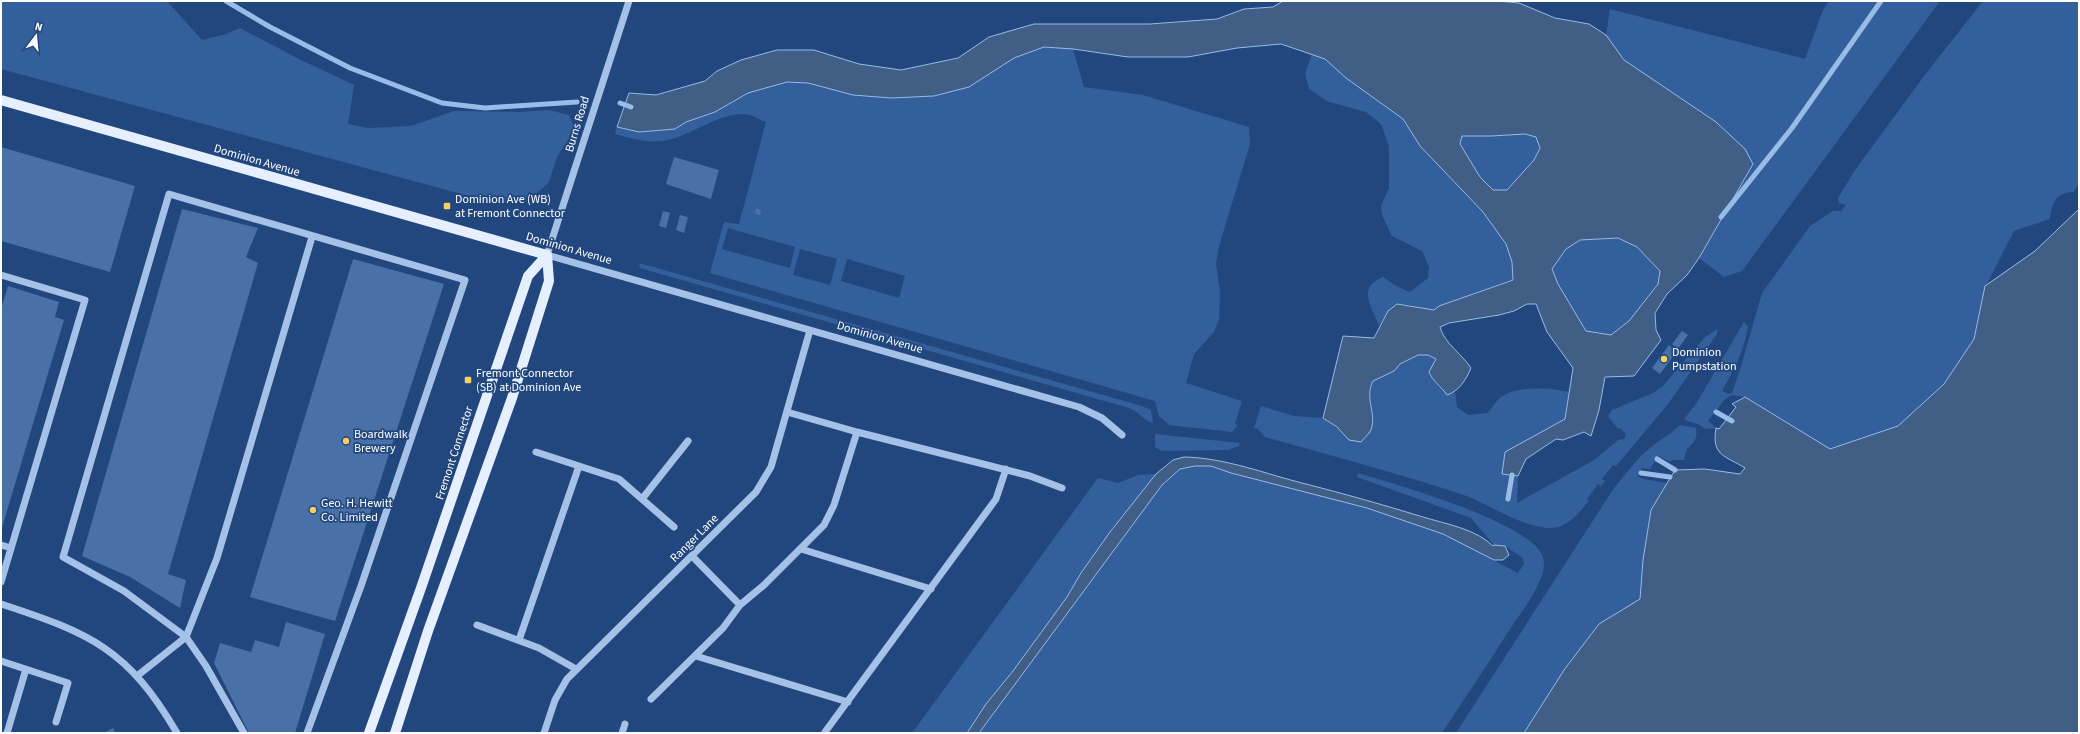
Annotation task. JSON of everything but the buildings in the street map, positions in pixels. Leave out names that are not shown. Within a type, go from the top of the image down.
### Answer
[{"type":"main road","name":"Dominion Avenue","points":[[1,100],[547,255]]},
{"type":"main road","name":"Fremont Connector","points":[[369,733],[421,588],[528,276],[547,255]]},
{"type":"main road","points":[[395,733],[426,638],[512,398],[549,281],[547,255]]},
{"type":"street","name":"Burns Road","points":[[547,255],[628,1]]},
{"type":"street","points":[[244,733],[206,666],[186,637],[124,591],[63,557],[169,194],[312,237],[465,280],[361,586],[307,733]]},
{"type":"street","points":[[137,676],[186,637],[217,558],[312,237]]},
{"type":"street","name":"Dominion Avenue","points":[[547,255],[1079,407],[1102,418],[1122,435]]},
{"type":"street","points":[[1,275],[85,300],[1,582]]},
{"type":"street","name":"Ranger Lane","points":[[544,733],[558,693],[576,669],[756,492],[764,480],[771,467],[810,330]]},
{"type":"street","points":[[787,412],[857,432],[1006,469],[1062,488]]},
{"type":"street","points":[[651,699],[723,628],[740,605],[801,549],[824,525],[832,512],[857,432]]},
{"type":"street","points":[[642,498],[688,441]]},
{"type":"street","points":[[536,452],[619,479],[674,526]]},
{"type":"street","points":[[519,640],[579,466]]},
{"type":"street","points":[[825,732],[996,499],[1006,469]]},
{"type":"street","points":[[1,545],[11,548]]},
{"type":"street","points":[[801,549],[931,589]]},
{"type":"street","points":[[692,556],[740,605]]},
{"type":"street","points":[[1,604],[75,630],[111,652],[137,676],[159,703],[177,733]]},
{"type":"street","points":[[477,625],[551,653],[576,669]]},
{"type":"street","points":[[696,656],[848,702]]},
{"type":"street","points":[[1,661],[68,683],[56,722]]},
{"type":"street","points":[[7,733],[26,669]]},
{"type":"street","points":[[622,733],[625,724]]},
{"type":"shaded area","points":[[1,1],[167,1],[202,40],[226,34],[240,28],[299,59],[354,85],[348,124],[368,128],[411,126],[454,111],[519,112],[549,110],[569,115],[575,129],[557,157],[549,182],[529,201],[498,204],[1,69]]},
{"type":"shaded area","points":[[1283,1],[1497,1],[1519,3],[1555,18],[1589,24],[1606,35],[1624,60],[1716,122],[1745,149],[1753,164],[1699,258],[1687,275],[1667,294],[1655,313],[1656,330],[1661,340],[1634,376],[1605,377],[1599,410],[1591,436],[1584,432],[1563,440],[1556,439],[1526,459],[1518,476],[1502,474],[1505,452],[1565,419],[1573,368],[1547,332],[1536,304],[1527,304],[1514,311],[1499,315],[1449,323],[1440,327],[1445,338],[1471,368],[1467,377],[1459,388],[1447,395],[1429,372],[1436,359],[1428,355],[1418,355],[1400,364],[1394,371],[1373,381],[1370,393],[1373,418],[1371,430],[1361,442],[1349,440],[1337,427],[1323,418],[1343,336],[1374,338],[1388,311],[1397,304],[1434,310],[1439,306],[1513,280],[1512,262],[1506,244],[1483,212],[1420,146],[1403,119],[1346,78],[1325,59],[1281,44],[1237,48],[1188,57],[1128,57],[1073,49],[1044,47],[1014,58],[969,87],[934,96],[891,98],[853,95],[808,83],[787,82],[748,93],[715,112],[686,122],[675,129],[639,132],[617,127],[629,93],[656,95],[705,81],[717,71],[741,60],[777,50],[814,50],[859,64],[901,70],[958,58],[989,37],[1034,24],[1150,24],[1217,19],[1244,9],[1273,7]],"holes":[[[1525,134],[1536,137],[1540,148],[1534,160],[1507,190],[1493,190],[1480,177],[1460,144],[1462,136]],[[1618,238],[1637,247],[1660,271],[1658,284],[1629,321],[1611,335],[1586,331],[1558,284],[1552,269],[1566,249],[1580,240]]]},
{"type":"shaded area","points":[[1829,1],[1940,1],[1742,271],[1724,277],[1699,258],[1753,163],[1716,122],[1624,60],[1606,35],[1610,9],[1805,59],[1823,10]]},
{"type":"shaded area","points":[[1983,1],[2079,1],[2079,184],[2073,192],[2062,194],[2058,197],[2053,204],[2050,219],[2014,231],[1987,284],[2035,251],[2079,209],[1955,562],[1790,424],[1745,397],[1732,395],[1725,399],[1708,421],[1716,428],[1705,429],[1700,425],[1684,419],[1696,404],[1744,322],[1748,327],[1744,344],[1722,391],[1729,394],[1732,393],[1762,293],[1810,226],[1833,211],[1841,211],[1846,205],[1839,203],[1838,198],[1855,170],[1924,76]]},
{"type":"shaded area","points":[[1044,47],[1073,49],[1084,87],[1143,95],[1249,127],[1250,144],[1219,246],[1216,264],[1220,292],[1219,319],[1214,332],[1194,354],[1186,383],[1242,401],[1235,424],[1238,425],[1232,432],[1169,425],[1159,416],[1155,401],[710,273],[724,222],[739,224],[766,122],[746,114],[736,114],[716,120],[686,134],[660,141],[628,138],[615,134],[617,127],[639,132],[675,129],[686,122],[715,112],[748,93],[787,82],[808,83],[853,95],[891,98],[934,96],[969,87],[1014,58]],"holes":[[[728,228],[795,247],[790,268],[722,249]],[[800,249],[837,259],[830,285],[793,275]],[[847,259],[905,276],[899,298],[841,281]]]},
{"type":"shaded area","points":[[1312,54],[1325,59],[1346,78],[1403,119],[1420,146],[1483,212],[1506,244],[1512,262],[1513,279],[1439,306],[1434,310],[1409,305],[1399,306],[1387,314],[1379,326],[1368,298],[1370,286],[1375,281],[1383,277],[1396,286],[1410,292],[1428,278],[1429,267],[1422,251],[1392,236],[1382,215],[1381,206],[1389,188],[1389,146],[1381,124],[1366,112],[1329,102],[1309,89],[1305,74]]},
{"type":"shaded area","points":[[1525,134],[1536,137],[1540,147],[1534,160],[1507,190],[1493,190],[1480,177],[1460,144],[1462,136]]},
{"type":"shaded area","points":[[2079,209],[2079,733],[1524,733],[1564,670],[1599,624],[1640,599],[1643,560],[1651,510],[1675,470],[1705,469],[1740,474],[1745,468],[1722,454],[1718,450],[1716,444],[1716,428],[1719,429],[1736,407],[1732,404],[1745,397],[1830,449],[1898,426],[1944,384],[1974,339],[1985,286],[2035,251]]},
{"type":"shaded area","points":[[1618,238],[1637,247],[1660,271],[1658,284],[1629,321],[1611,335],[1586,331],[1557,284],[1552,269],[1566,249],[1580,240]]},
{"type":"shaded area","points":[[639,263],[1142,406],[1151,410],[1153,423],[1129,408],[640,268]]},
{"type":"shaded area","points":[[1717,329],[1717,334],[1668,404],[1616,466],[1613,465],[1602,479],[1605,481],[1601,486],[1598,484],[1587,499],[1589,500],[1578,514],[1568,522],[1557,527],[1540,527],[1528,524],[1458,493],[1265,437],[1258,429],[1254,428],[1261,406],[1294,416],[1323,418],[1337,427],[1349,440],[1372,410],[1368,390],[1373,380],[1394,371],[1400,364],[1418,355],[1428,355],[1436,359],[1429,372],[1447,395],[1455,392],[1457,407],[1468,415],[1488,413],[1500,398],[1515,391],[1524,389],[1553,389],[1569,392],[1565,419],[1505,452],[1502,474],[1518,476],[1517,503],[1594,460],[1618,440],[1624,439],[1626,434],[1620,428],[1618,429],[1608,416],[1612,410],[1653,393],[1662,387],[1704,338]]},
{"type":"shaded area","points":[[1680,425],[1696,428],[1695,440],[1687,449],[1684,460],[1672,460],[1670,462],[1659,456],[1650,469],[1642,468],[1638,476],[1643,479],[1667,483],[1651,510],[1643,560],[1647,587],[1599,733],[1456,733],[1612,491],[1639,458]]},
{"type":"shaded area","points":[[1155,434],[1240,443],[1239,446],[1228,450],[1162,451],[1155,447]]},
{"type":"shaded area","points":[[1184,457],[1231,463],[1451,525],[1478,535],[1493,546],[1505,546],[1509,555],[1503,560],[1494,560],[1443,534],[1367,508],[1231,473],[1211,466],[1195,466],[1180,469],[1162,485],[979,733],[967,733],[986,704],[1013,671],[1067,597],[1081,573],[1110,532],[1156,474],[1173,460]]},
{"type":"shaded area","points":[[1195,466],[1211,466],[1231,473],[1367,508],[1443,534],[1518,573],[1524,564],[1523,558],[1505,546],[1494,545],[1471,518],[1357,477],[1358,473],[1460,506],[1489,518],[1514,531],[1533,544],[1543,557],[1544,566],[1537,587],[1442,733],[979,733],[1162,485],[1180,469]]},
{"type":"shaded area","points":[[1156,474],[1110,532],[1081,573],[1067,597],[1013,671],[986,704],[967,733],[912,733],[1098,478],[1118,483],[1138,475]]},
{"type":"waterway","points":[[226,1],[270,27],[350,68],[442,103],[485,108],[577,102]]},
{"type":"waterway","points":[[1721,217],[1792,128],[1881,1]]},
{"type":"waterway","points":[[620,103],[631,107]]},
{"type":"waterway","points":[[1716,412],[1732,421]]},
{"type":"waterway","points":[[1657,459],[1675,470]]},
{"type":"waterway","points":[[1641,473],[1670,477]]},
{"type":"waterway","points":[[1508,499],[1512,475]]},
{"type":"place","name":"Dominion Ave (WB) at Fremont Connector","points":[[447,206]]},
{"type":"place","name":"Dominion Pumpstation","points":[[1664,359]]},
{"type":"place","name":"Fremont Connector (SB) at Dominion Ave","points":[[468,380]]},
{"type":"place","name":"Boardwalk Brewery","points":[[346,441]]},
{"type":"place","name":"Geo. H. Hewitt Co. Limited","points":[[313,510]]}]
